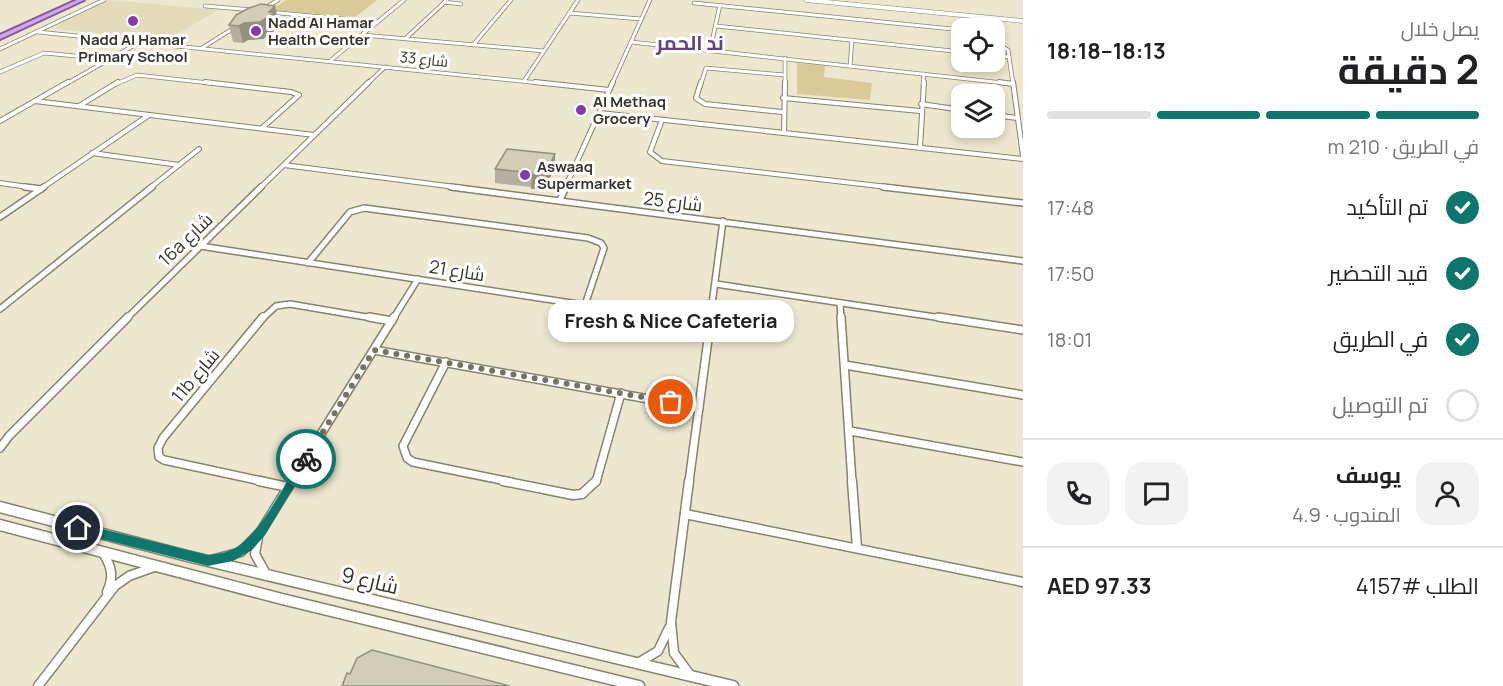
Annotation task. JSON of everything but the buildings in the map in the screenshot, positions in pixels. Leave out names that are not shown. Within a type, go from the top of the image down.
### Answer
[{"type":"main road","points":[[0,30],[67,0]]},
{"type":"main road","points":[[0,38],[81,0]]},
{"type":"main road","points":[[62,9],[89,0]]},
{"type":"street","points":[[0,50],[104,0]]},
{"type":"street","points":[[216,0],[205,6],[258,13],[377,22]]},
{"type":"street","points":[[258,13],[278,0]]},
{"type":"street","points":[[330,62],[404,0]]},
{"type":"street","points":[[473,45],[512,0]]},
{"type":"street","points":[[524,81],[578,0]]},
{"type":"street","points":[[560,200],[650,0]]},
{"type":"street","points":[[806,0],[1023,20]]},
{"type":"street","points":[[826,0],[1023,20]]},
{"type":"street","points":[[406,38],[446,1],[461,4]]},
{"type":"street","points":[[694,3],[951,29]]},
{"type":"street","points":[[710,50],[720,5]]},
{"type":"street","points":[[244,10],[265,8]]},
{"type":"street","points":[[569,13],[642,19]]},
{"type":"street","points":[[202,48],[239,24]]},
{"type":"street","points":[[716,26],[951,51]]},
{"type":"street","name":"شارع 33","points":[[40,31],[609,90]]},
{"type":"street","points":[[363,34],[544,51]]},
{"type":"street","points":[[850,66],[852,40]]},
{"type":"street","points":[[0,121],[139,42]]},
{"type":"street","points":[[631,42],[1013,84]]},
{"type":"street","points":[[600,113],[1023,157],[1009,57],[1005,47]]},
{"type":"street","points":[[0,72],[33,56],[44,54],[109,60]]},
{"type":"street","points":[[1005,56],[1009,57]]},
{"type":"street","points":[[784,133],[785,58]]},
{"type":"street","name":"16a شارع","points":[[0,442],[385,67]]},
{"type":"street","points":[[783,112],[705,104],[696,98],[706,68],[784,75]]},
{"type":"street","points":[[920,147],[920,111],[924,74]]},
{"type":"street","points":[[78,106],[126,78],[137,75],[297,93],[298,97],[262,128]]},
{"type":"street","points":[[783,98],[920,111]]},
{"type":"street","points":[[35,101],[314,135]]},
{"type":"street","points":[[921,104],[951,108]]},
{"type":"street","points":[[0,217],[149,115]]},
{"type":"street","points":[[1005,116],[1017,118]]},
{"type":"street","points":[[662,120],[650,153],[654,158],[662,161],[1023,203]]},
{"type":"street","points":[[0,309],[199,149]]},
{"type":"street","points":[[92,153],[179,165]]},
{"type":"street","name":"شارع 25","points":[[284,165],[1023,261]]},
{"type":"street","points":[[0,183],[41,189]]},
{"type":"street","points":[[308,263],[350,212],[364,208],[588,238],[601,243],[604,248],[585,305]]},
{"type":"street","points":[[691,676],[674,653],[671,622],[723,221]]},
{"type":"street","name":"شارع 21","points":[[200,246],[711,324]]},
{"type":"street","points":[[208,560],[224,558],[241,552],[261,531],[418,279]]},
{"type":"street","points":[[716,284],[1023,330]]},
{"type":"street","points":[[840,303],[858,548]]},
{"type":"street","name":"11b شارع","points":[[288,488],[164,460],[157,453],[158,448],[163,438],[266,314],[276,306],[290,304],[392,321]]},
{"type":"street","points":[[374,350],[699,408]]},
{"type":"street","points":[[446,362],[403,446],[407,458],[413,462],[573,495],[582,494],[595,484],[621,393]]},
{"type":"street","points":[[845,365],[1023,395]]},
{"type":"street","points":[[850,431],[1023,462]]},
{"type":"street","name":"16a شارع","points":[[0,448],[9,435]]},
{"type":"street","name":"شارع 9","points":[[0,507],[266,575],[733,686]]},
{"type":"street","points":[[685,514],[1023,582]]},
{"type":"street","name":"شارع 9","points":[[0,525],[291,602],[639,686]]},
{"type":"street","points":[[261,531],[255,554],[266,575]]},
{"type":"street","points":[[100,603],[113,578],[111,566],[103,553]]},
{"type":"street","points":[[38,686],[100,603],[121,581],[158,566]]},
{"type":"street","points":[[637,664],[658,651],[671,622]]},
{"type":"shaded area","name":"Nadd Al Hamar Primary School","points":[[109,0],[218,10],[167,40],[57,29],[56,26]]},
{"type":"shaded area","points":[[286,0],[377,0],[355,17],[271,10]]},
{"type":"shaded area","points":[[797,63],[825,66],[824,77],[872,83],[870,100],[797,94]]},
{"type":"way so far","points":[[306,459],[374,350],[671,402]]},
{"type":"place","name":"Nadd Al Hamar Primary School","points":[[133,21]]},
{"type":"place","name":"Nadd Al Hamar Health Center","points":[[256,31]]},
{"type":"place","name":"Al Methaq Grocery","points":[[581,110]]},
{"type":"place","name":"Aswaaq Supermarket","points":[[525,175]]},
{"type":"place","name":"Fresh & Nice Cafeteria","points":[[671,402]]},
{"type":"district","name":"ند الحمر","points":[[690,42]]},
{"type":"route","points":[[78,528],[208,560],[233,556],[247,547],[261,531],[306,459]]}]
